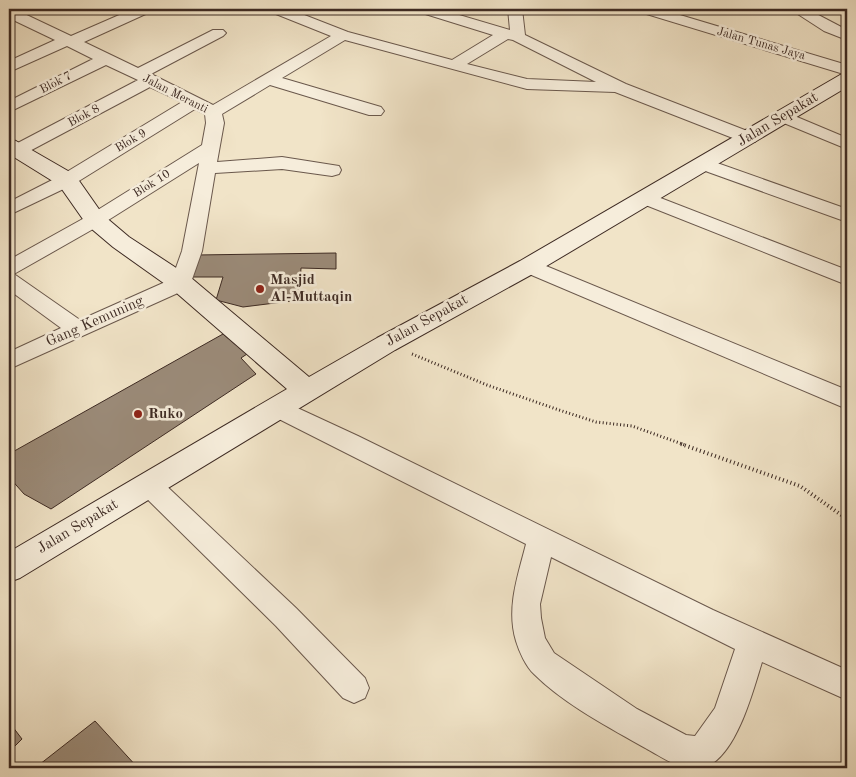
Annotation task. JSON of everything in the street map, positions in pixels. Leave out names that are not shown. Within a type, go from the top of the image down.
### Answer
[{"type":"main road","name":"Jalan Sepakat","points":[[9,568],[386,344],[529,266],[847,79]]},
{"type":"main road","points":[[14,148],[67,180],[94,220],[121,242],[181,283],[307,391]]},
{"type":"street","points":[[9,67],[144,9]]},
{"type":"street","points":[[276,9],[343,35],[527,84],[620,88]]},
{"type":"street","points":[[424,9],[511,36],[620,88],[749,138]]},
{"type":"street","points":[[511,36],[515,9]]},
{"type":"street","name":"Jalan Tunas Jaya","points":[[645,9],[847,70]]},
{"type":"street","points":[[797,9],[829,28],[847,35]]},
{"type":"street","name":"Jalan Meranti","points":[[16,17],[69,41],[103,60],[195,102],[212,112],[215,123],[192,251],[181,283]]},
{"type":"street","name":"Blok 8","points":[[14,148],[143,78],[218,33]]},
{"type":"street","points":[[212,112],[343,35]]},
{"type":"street","points":[[454,66],[511,36]]},
{"type":"street","name":"Blok 7","points":[[9,107],[103,60]]},
{"type":"street","points":[[268,79],[375,111]]},
{"type":"street","name":"Blok 9","points":[[9,208],[67,180],[195,102]]},
{"type":"street","points":[[785,117],[847,144]]},
{"type":"street","name":"Blok 10","points":[[9,269],[94,220],[210,148]]},
{"type":"street","points":[[206,168],[282,164],[332,170]]},
{"type":"street","points":[[703,164],[847,216]]},
{"type":"street","points":[[645,198],[847,278]]},
{"type":"street","points":[[529,266],[847,400]]},
{"type":"street","points":[[9,280],[78,330]]},
{"type":"street","name":"Gang Kemuning","points":[[9,360],[181,283]]},
{"type":"street","points":[[278,408],[402,468],[752,644],[847,685]]},
{"type":"street","points":[[149,484],[286,617],[354,688]]},
{"type":"street","points":[[541,538],[526,604],[531,641],[543,663],[626,720],[684,751],[700,753],[711,746],[722,727],[752,644]]},
{"type":"path","points":[[386,344],[486,385],[550,407],[596,422],[632,426],[800,486],[847,519]]},
{"type":"building","name":"Masjid Al-Muttaqin","points":[[336,253],[336,269],[301,268],[299,300],[243,307],[216,300],[223,277],[192,277],[196,255]]},
{"type":"building","name":"Ruko","points":[[223,334],[247,354],[241,358],[256,374],[51,509],[24,494],[9,477],[9,454]]},
{"type":"building","points":[[95,721],[138,768],[35,768]]},
{"type":"building","points":[[9,722],[22,739],[9,752]]},
{"type":"place","name":"Masjid Al-Muttaqin","points":[[260,289]]},
{"type":"place","name":"Ruko","points":[[138,414]]}]
